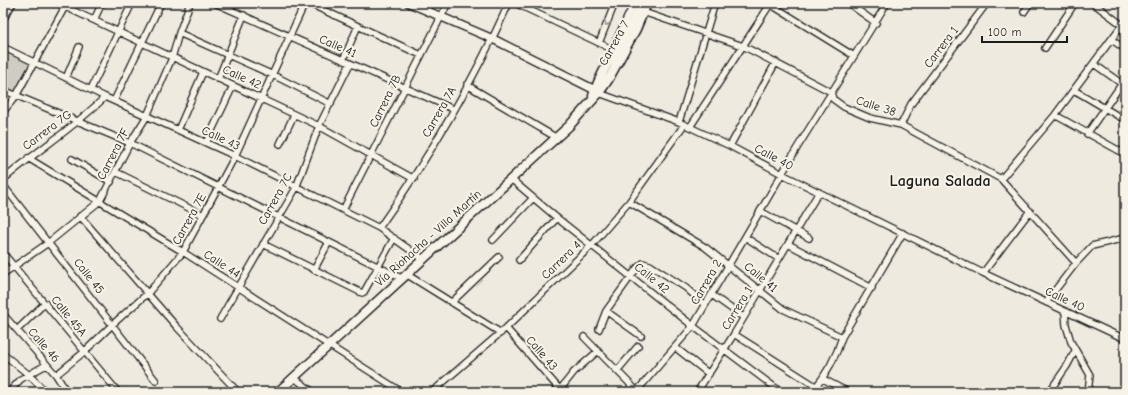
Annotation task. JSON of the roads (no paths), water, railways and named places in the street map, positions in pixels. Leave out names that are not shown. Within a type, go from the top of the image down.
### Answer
[{"type":"main road","name":"Carrera 7","points":[[597,91],[631,26],[641,3]]},
{"type":"main road","name":"Carrera 7","points":[[617,51],[636,29],[647,3]]},
{"type":"main road","name":"Vía Riohacha - Villa Martín","points":[[278,392],[403,276],[557,138],[592,99],[597,91]]},
{"type":"street","name":"Calle 42","points":[[57,3],[66,5],[118,32],[143,42],[172,58],[263,98],[294,115],[320,126],[414,179]]},
{"type":"street","points":[[94,20],[102,3]]},
{"type":"street","points":[[91,89],[132,3]]},
{"type":"street","points":[[114,101],[161,3]]},
{"type":"street","name":"Carrera 7F","points":[[3,274],[48,242],[100,201],[130,143],[147,116],[172,58],[178,33],[190,3]]},
{"type":"street","name":"Calle 41","points":[[215,3],[453,109]]},
{"type":"street","name":"Carrera 7E","points":[[56,375],[84,352],[148,293],[183,252],[235,156],[263,98],[304,3]]},
{"type":"street","points":[[308,3],[421,55]]},
{"type":"street","name":"Calle 40","points":[[409,3],[493,39],[597,91],[690,127],[983,273],[1125,340]]},
{"type":"street","name":"Carrera 7B","points":[[343,210],[404,87],[448,3]]},
{"type":"street","name":"Carrera 7A","points":[[379,228],[414,179],[493,39],[509,3]]},
{"type":"street","points":[[516,3],[617,51],[634,3]]},
{"type":"street","points":[[599,43],[615,3]]},
{"type":"street","name":"Carrera 4","points":[[432,392],[501,333],[592,245],[629,202],[682,124],[705,33],[715,3]]},
{"type":"street","points":[[848,3],[876,23]]},
{"type":"street","points":[[831,92],[876,23],[887,3]]},
{"type":"street","name":"Carrera 1","points":[[901,125],[911,104],[987,3]]},
{"type":"street","points":[[1024,12],[1030,3]]},
{"type":"street","points":[[1045,48],[1075,3]]},
{"type":"street","points":[[1001,179],[1055,115],[1124,26],[1093,3]]},
{"type":"street","points":[[690,127],[770,4],[854,56]]},
{"type":"street","points":[[3,18],[7,5]]},
{"type":"street","points":[[3,112],[16,96],[66,5]]},
{"type":"street","name":"Calle 38","points":[[643,12],[743,46],[831,92],[833,99],[844,107],[870,118],[901,125],[1001,179],[1076,263]]},
{"type":"street","points":[[218,79],[244,15]]},
{"type":"street","points":[[343,60],[358,26]]},
{"type":"street","points":[[178,33],[273,75],[331,104]]},
{"type":"street","points":[[1112,40],[1125,49]]},
{"type":"street","name":"Calle 43","points":[[3,47],[105,97],[235,156],[296,188],[379,228],[423,259]]},
{"type":"street","points":[[66,78],[79,47]]},
{"type":"street","points":[[730,146],[776,62]]},
{"type":"street","name":"Carrera 7C","points":[[220,319],[296,188],[320,126],[350,64]]},
{"type":"street","points":[[1087,134],[1104,108],[1124,83],[1094,64]]},
{"type":"street","points":[[178,130],[203,72]]},
{"type":"street","points":[[467,85],[557,138]]},
{"type":"street","points":[[206,143],[233,86]]},
{"type":"street","points":[[3,90],[75,122],[130,143],[379,267],[403,276],[452,302],[501,333]]},
{"type":"street","points":[[1074,90],[1125,120]]},
{"type":"street","name":"Carrera 2","points":[[637,392],[676,348],[693,326],[782,174],[825,105],[831,92]]},
{"type":"street","name":"Carrera 7G","points":[[3,180],[28,158],[90,112],[105,97]]},
{"type":"street","points":[[280,144],[294,115]]},
{"type":"street","points":[[1055,115],[1125,154]]},
{"type":"street","name":"Calle 44","points":[[28,158],[183,252],[402,392]]},
{"type":"street","points":[[72,159],[111,182]]},
{"type":"street","points":[[116,172],[203,215]]},
{"type":"street","name":"Calle 42","points":[[511,179],[557,218],[632,276],[693,326],[781,392]]},
{"type":"street","name":"Calle 45","points":[[3,185],[156,381]]},
{"type":"street","name":"Carrera 1","points":[[697,392],[734,334],[819,192]]},
{"type":"street","points":[[493,240],[533,198]]},
{"type":"street","name":"Calle 41","points":[[629,202],[705,247],[729,264],[760,291],[783,308],[842,337]]},
{"type":"street","points":[[760,211],[809,238]]},
{"type":"street","points":[[983,273],[1030,211]]},
{"type":"street","points":[[80,216],[176,326],[238,392]]},
{"type":"street","points":[[519,260],[557,218]]},
{"type":"street","points":[[812,392],[823,379],[838,354],[842,337],[903,233]]},
{"type":"street","points":[[745,237],[779,259]]},
{"type":"street","points":[[263,244],[362,293],[379,267],[394,238]]},
{"type":"street","points":[[1046,302],[1076,263],[1092,246],[1125,238]]},
{"type":"street","points":[[314,270],[329,242]]},
{"type":"street","points":[[788,244],[872,288]]},
{"type":"street","name":"Calle 45A","points":[[3,253],[13,267],[45,303],[118,392]]},
{"type":"street","points":[[452,302],[499,257]]},
{"type":"street","points":[[599,329],[606,311],[637,268],[643,263],[650,265],[686,288],[705,305]]},
{"type":"street","points":[[712,295],[743,318]]},
{"type":"street","points":[[17,330],[45,303]]},
{"type":"street","points":[[606,311],[641,336]]},
{"type":"street","points":[[1065,312],[1066,325],[1074,351],[1090,374],[1088,392]]},
{"type":"street","name":"Calle 46","points":[[3,314],[56,375],[66,391]]},
{"type":"street","name":"Calle 43","points":[[506,328],[560,391]]},
{"type":"street","points":[[734,334],[817,387]]},
{"type":"street","points":[[584,337],[637,392]]},
{"type":"street","points":[[617,371],[638,346]]},
{"type":"street","points":[[676,348],[709,374]]},
{"type":"street","points":[[560,391],[574,372],[598,351]]},
{"type":"street","points":[[1049,392],[1068,366],[1074,351]]},
{"type":"street","points":[[3,354],[28,374],[46,392]]},
{"type":"street","points":[[9,392],[28,374],[46,365]]},
{"type":"street","points":[[293,378],[313,392]]},
{"type":"street","points":[[823,379],[848,392]]},
{"type":"district","name":"Laguna Salada","points":[[940,181]]}]
